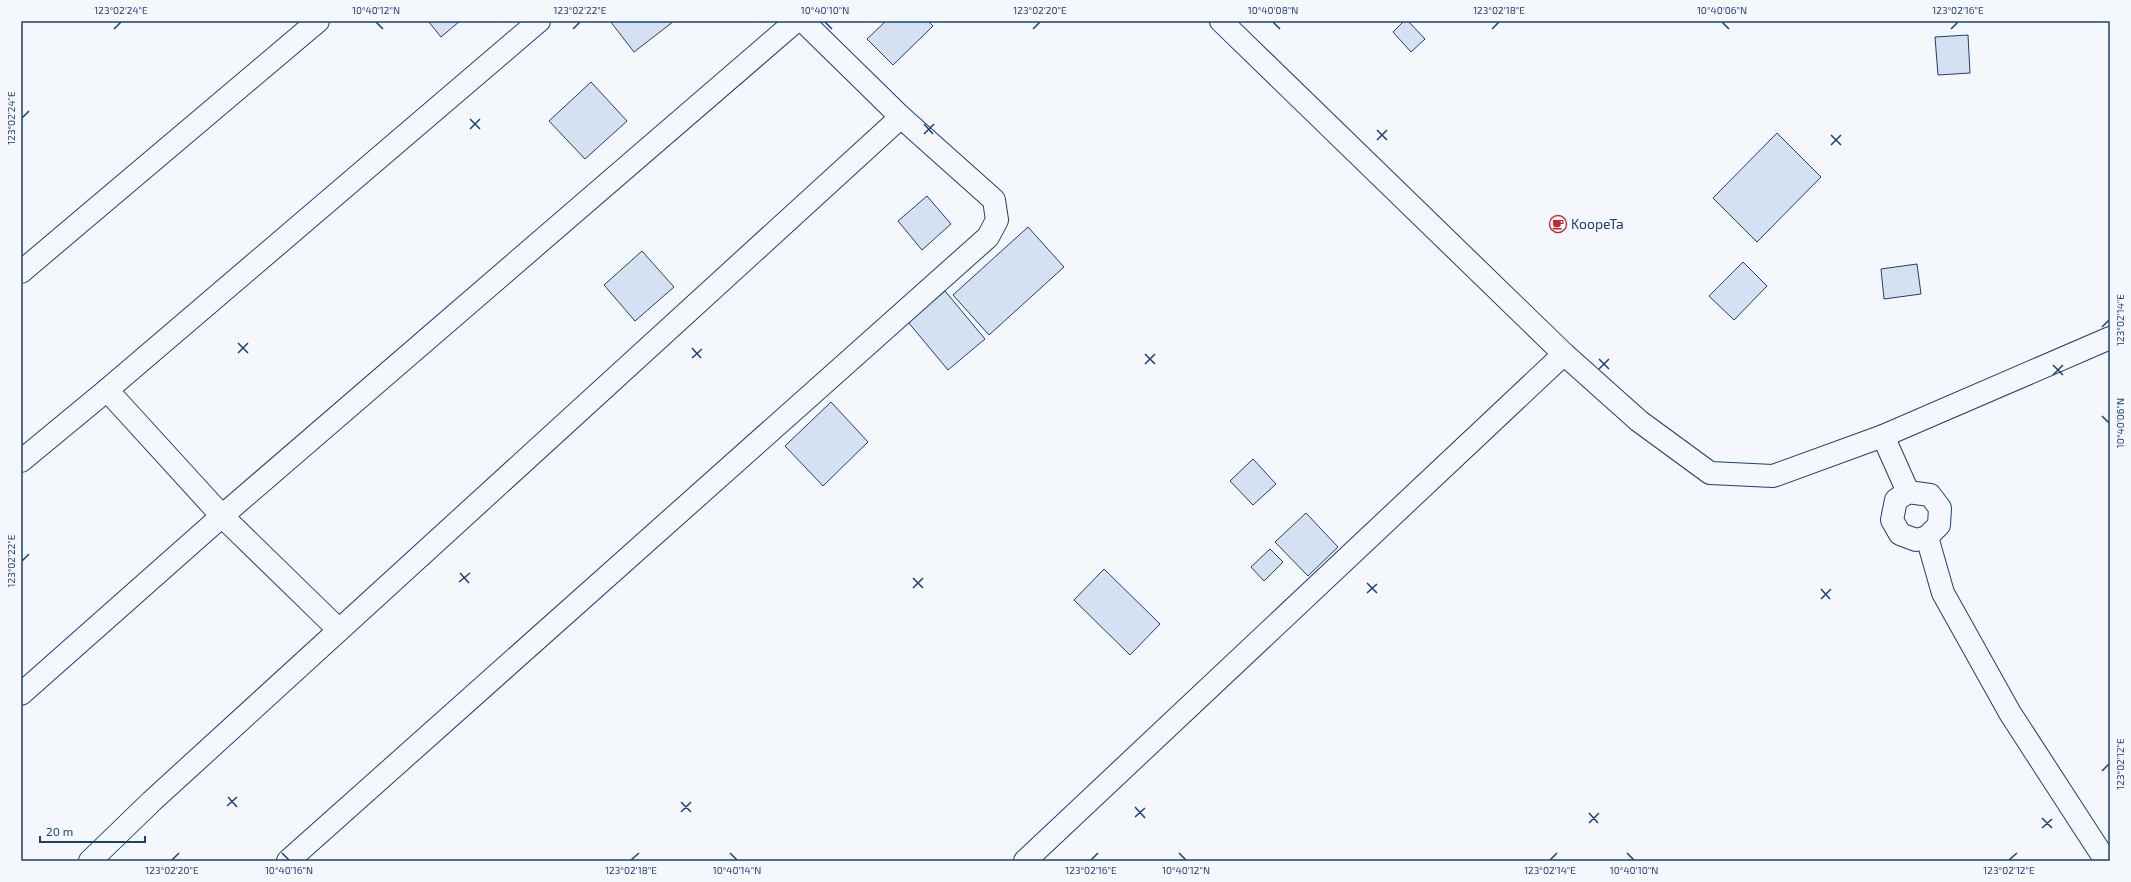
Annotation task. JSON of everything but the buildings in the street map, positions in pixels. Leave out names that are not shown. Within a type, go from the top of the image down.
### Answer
[{"type":"street","points":[[21,272],[318,21]]},
{"type":"street","points":[[21,461],[107,390],[539,21]]},
{"type":"street","points":[[21,694],[222,516],[796,21]]},
{"type":"street","points":[[288,861],[988,237],[997,220],[994,200],[901,117],[803,21]]},
{"type":"street","points":[[1221,21],[1564,354],[1639,421],[1710,472],[1773,476],[1883,436],[2110,338]]},
{"type":"street","points":[[90,861],[158,796],[901,117]]},
{"type":"street","points":[[1025,861],[1564,354]]},
{"type":"street","points":[[107,390],[222,516],[339,630]]},
{"type":"street","points":[[1883,436],[1908,492]]},
{"type":"street","points":[[1908,492],[1930,495],[1940,508],[1939,525],[1928,537],[1916,540],[1900,534],[1892,520],[1896,500],[1908,492]]},
{"type":"street","points":[[1928,537],[1943,592],[1950,606],[2010,713],[2106,861]]},
{"type":"place","name":"KoopeTa","points":[[1558,224]]}]
